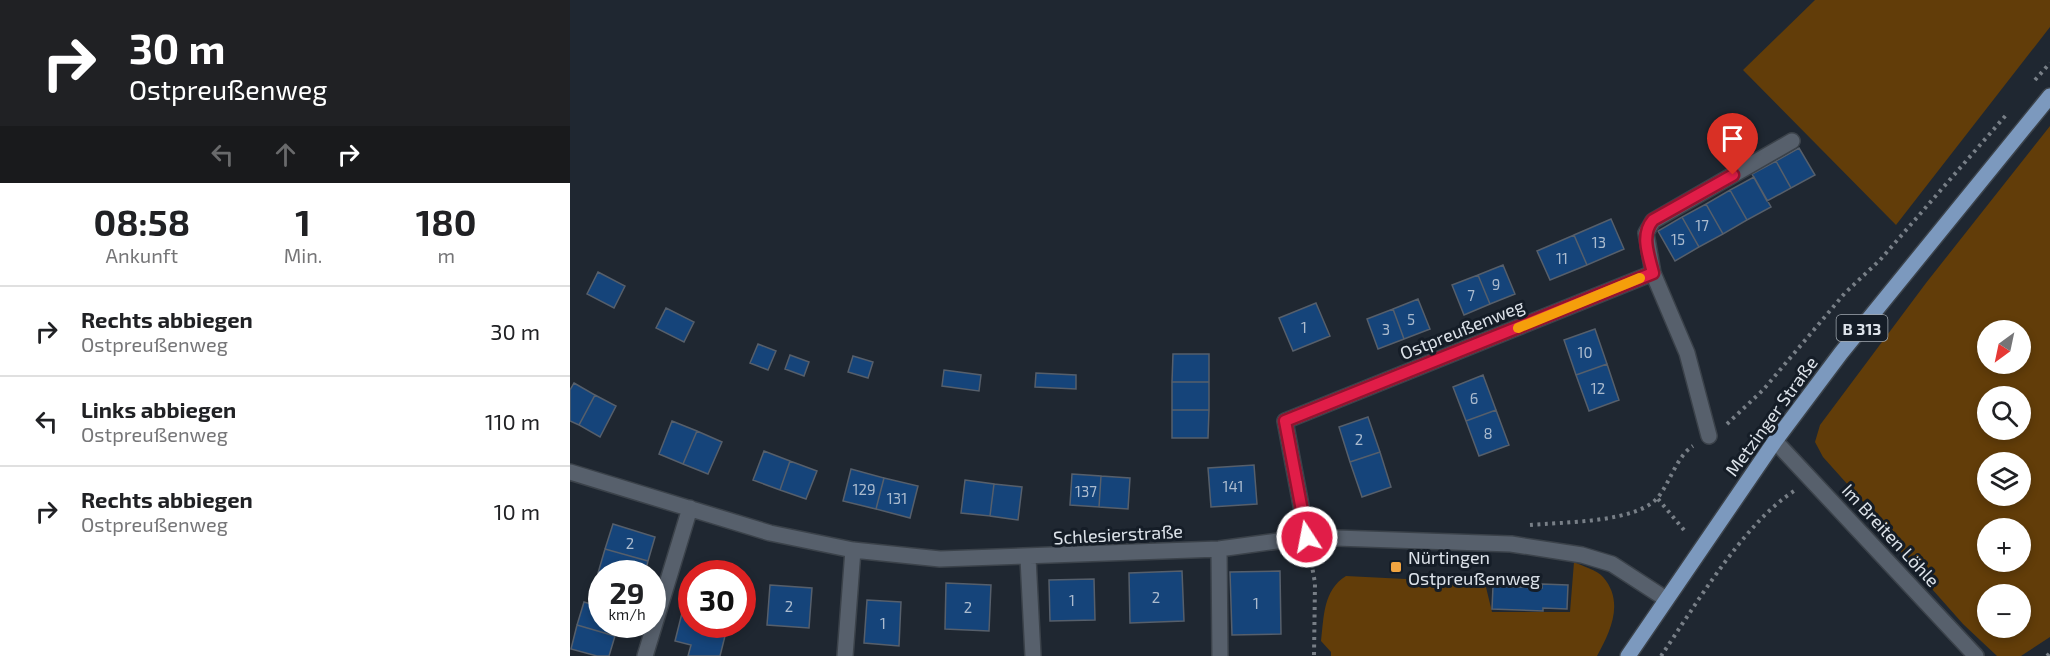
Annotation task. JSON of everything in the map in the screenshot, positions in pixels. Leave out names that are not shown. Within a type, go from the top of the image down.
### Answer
[{"type":"main road","name":"Metzinger Straße","points":[[1628,656],[1775,441],[1841,353],[2050,96]]},
{"type":"street","points":[[1709,436],[1687,353],[1653,273],[1646,233],[1653,220],[1792,141]]},
{"type":"street","name":"Ostpreußenweg","points":[[1307,537],[1285,421],[1653,273]]},
{"type":"street","name":"Im Breiten Löhle","points":[[1775,441],[1976,656]]},
{"type":"street","name":"Schlesierstraße","points":[[570,472],[770,533],[853,550],[940,559],[1028,558],[1219,549],[1307,537],[1511,544],[1582,555],[1612,564],[1666,599]]},
{"type":"street","points":[[645,656],[690,508]]},
{"type":"street","points":[[1219,549],[1220,656]]},
{"type":"street","points":[[845,656],[853,550]]},
{"type":"street","points":[[1028,558],[1033,656]]},
{"type":"path","points":[[2028,88],[2050,63]]},
{"type":"path","points":[[1511,544],[1515,526],[1623,517],[1658,499],[1689,449],[1734,418],[1762,390],[1845,293],[1881,260],[2014,105]]},
{"type":"path","points":[[1661,656],[1721,567],[1778,501],[1810,477]]},
{"type":"path","points":[[1658,499],[1684,530]]},
{"type":"path","points":[[1307,537],[1315,583],[1314,656]]},
{"type":"path","points":[[2047,656],[2050,653]]},
{"type":"shaded area","points":[[1815,0],[2050,0],[2050,27],[1896,225],[1743,70]]},
{"type":"shaded area","points":[[2050,126],[2050,637],[2021,656],[1997,656],[1978,638],[2031,638],[2031,584],[1977,584],[1977,637],[1909,563],[1866,505],[1823,457],[1815,442],[1820,425],[1926,283]]},
{"type":"shaded area","points":[[1574,562],[1603,577],[1613,597],[1613,617],[1607,637],[1597,656],[1331,656],[1331,652],[1321,641],[1329,596],[1338,582],[1346,576],[1485,583],[1492,612],[1570,612]]},
{"type":"building","points":[[1799,148],[1815,175],[1791,188],[1776,161]]},
{"type":"building","points":[[1776,161],[1791,188],[1767,201],[1752,174]]},
{"type":"building","points":[[1754,177],[1771,207],[1747,220],[1730,190]]},
{"type":"building","points":[[1730,190],[1747,220],[1723,234],[1706,204]]},
{"type":"building","points":[[1706,204],[1723,234],[1699,247],[1682,217]]},
{"type":"building","points":[[1682,217],[1699,247],[1675,261],[1658,231]]},
{"type":"building","points":[[1611,219],[1624,249],[1587,265],[1574,235]]},
{"type":"building","points":[[1574,235],[1587,265],[1550,280],[1537,251]]},
{"type":"building","points":[[1503,265],[1515,294],[1490,304],[1478,275]]},
{"type":"building","points":[[598,272],[625,286],[614,308],[587,294]]},
{"type":"building","points":[[1478,275],[1490,304],[1464,315],[1452,285]]},
{"type":"building","points":[[1418,299],[1430,329],[1404,339],[1393,309]]},
{"type":"building","points":[[1316,303],[1330,336],[1293,351],[1279,318]]},
{"type":"building","points":[[666,308],[694,322],[684,342],[656,328]]},
{"type":"building","points":[[1393,309],[1404,339],[1378,349],[1367,319]]},
{"type":"building","points":[[1595,329],[1607,364],[1576,375],[1564,340]]},
{"type":"building","points":[[758,344],[776,351],[768,370],[750,363]]},
{"type":"building","points":[[1173,354],[1209,354],[1209,382],[1172,382]]},
{"type":"building","points":[[790,355],[809,362],[804,376],[785,369]]},
{"type":"building","points":[[853,356],[873,362],[868,378],[848,372]]},
{"type":"building","points":[[1607,364],[1619,400],[1589,411],[1576,375]]},
{"type":"building","points":[[944,370],[981,375],[979,391],[942,386]]},
{"type":"building","points":[[1036,373],[1076,375],[1076,389],[1035,387]]},
{"type":"building","points":[[1483,375],[1496,410],[1466,421],[1453,387]]},
{"type":"building","points":[[1172,382],[1209,382],[1209,410],[1172,410]]},
{"type":"building","points":[[574,383],[595,395],[579,425],[570,421],[570,390]]},
{"type":"building","points":[[595,395],[616,406],[600,437],[579,425]]},
{"type":"building","points":[[1172,410],[1209,410],[1208,438],[1172,438]]},
{"type":"building","points":[[1496,410],[1509,445],[1479,456],[1466,421]]},
{"type":"building","points":[[1368,417],[1380,452],[1350,462],[1339,427]]},
{"type":"building","points":[[672,421],[697,431],[683,464],[659,454]]},
{"type":"building","points":[[697,431],[722,442],[708,474],[683,464]]},
{"type":"building","points":[[764,451],[790,461],[780,490],[753,480]]},
{"type":"building","points":[[1380,452],[1391,487],[1362,497],[1350,462]]},
{"type":"building","points":[[790,461],[817,471],[806,499],[780,490]]},
{"type":"building","points":[[1254,465],[1257,504],[1211,507],[1208,468]]},
{"type":"building","points":[[851,469],[884,478],[876,509],[843,501]]},
{"type":"building","points":[[1072,474],[1101,476],[1099,507],[1070,505]]},
{"type":"building","points":[[1101,476],[1130,478],[1128,509],[1099,507]]},
{"type":"building","points":[[884,478],[918,486],[910,518],[876,509]]},
{"type":"building","points":[[965,480],[994,484],[990,516],[961,513]]},
{"type":"building","points":[[994,484],[1022,487],[1018,520],[990,516]]},
{"type":"building","points":[[613,524],[655,537],[648,560],[605,549]]},
{"type":"building","points":[[605,549],[644,560],[602,560]]},
{"type":"building","points":[[1182,571],[1184,621],[1130,623],[1129,573]]},
{"type":"building","points":[[1280,571],[1281,634],[1232,635],[1230,572]]},
{"type":"building","points":[[1094,579],[1095,620],[1050,621],[1049,580]]},
{"type":"building","points":[[946,583],[991,585],[989,631],[945,629]]},
{"type":"building","points":[[1542,584],[1568,585],[1567,609],[1543,608],[1543,611],[1492,609],[1493,586],[1542,588]]},
{"type":"building","points":[[770,585],[812,588],[809,628],[767,625]]},
{"type":"building","points":[[867,600],[901,602],[899,646],[864,643]]},
{"type":"building","points":[[584,602],[588,603],[588,628],[577,625]]},
{"type":"building","points":[[577,625],[588,628],[588,638],[614,638],[609,656],[597,656],[571,649]]},
{"type":"building","points":[[678,629],[678,638],[724,638],[720,656],[688,656],[691,645],[675,641]]},
{"type":"slow traffic","points":[[1518,328],[1640,278]]},
{"type":"place","name":"Nürtingen Ostpreußenweg","points":[[1396,567]]},
{"type":"route","points":[[1307,537],[1285,421],[1653,273],[1646,240],[1648,226],[1653,220],[1733,175]]}]
